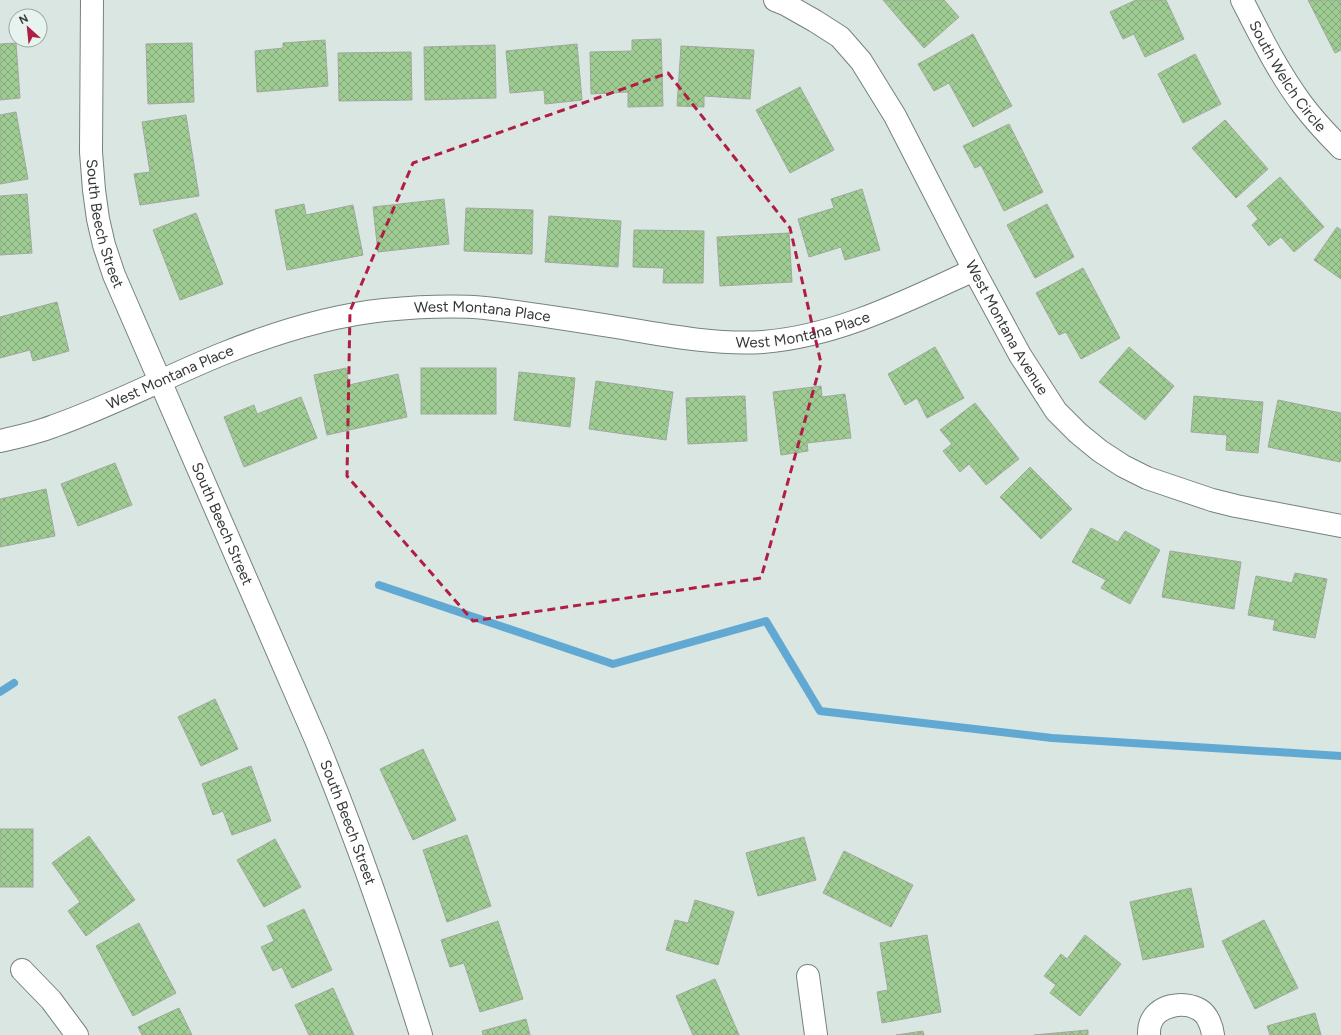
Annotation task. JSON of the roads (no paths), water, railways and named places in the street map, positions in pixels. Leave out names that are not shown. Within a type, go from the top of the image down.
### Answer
[{"type":"street","name":"South Beech Street","points":[[92,0],[91,152],[98,219],[104,245],[114,275],[316,740],[359,848],[421,1035]]},
{"type":"street","name":"West Montana Avenue","points":[[775,0],[816,21],[840,38],[861,61],[895,116],[974,270],[1020,355],[1056,410],[1078,433],[1100,451],[1123,466],[1147,478],[1212,500],[1236,506],[1341,526]]},
{"type":"street","name":"South Welch Circle","points":[[1242,0],[1262,40],[1302,104],[1322,129],[1341,148]]},
{"type":"street","name":"West Montana Place","points":[[0,441],[53,427],[87,414],[227,352],[297,328],[343,316],[385,310],[436,307],[484,308],[599,324],[667,336],[728,342],[762,342],[799,337],[832,329],[875,314],[974,270]]},
{"type":"street","points":[[22,970],[51,1000],[77,1035]]},
{"type":"street","points":[[808,976],[816,1035]]},
{"type":"street","points":[[1149,1035],[1150,1025],[1155,1015],[1162,1009],[1177,1005],[1189,1005],[1202,1011],[1209,1021],[1213,1035]]},
{"type":"waterway","points":[[379,585],[613,664],[766,621],[820,711],[1052,738],[1341,756]]},
{"type":"waterway","points":[[0,692],[14,683]]}]
